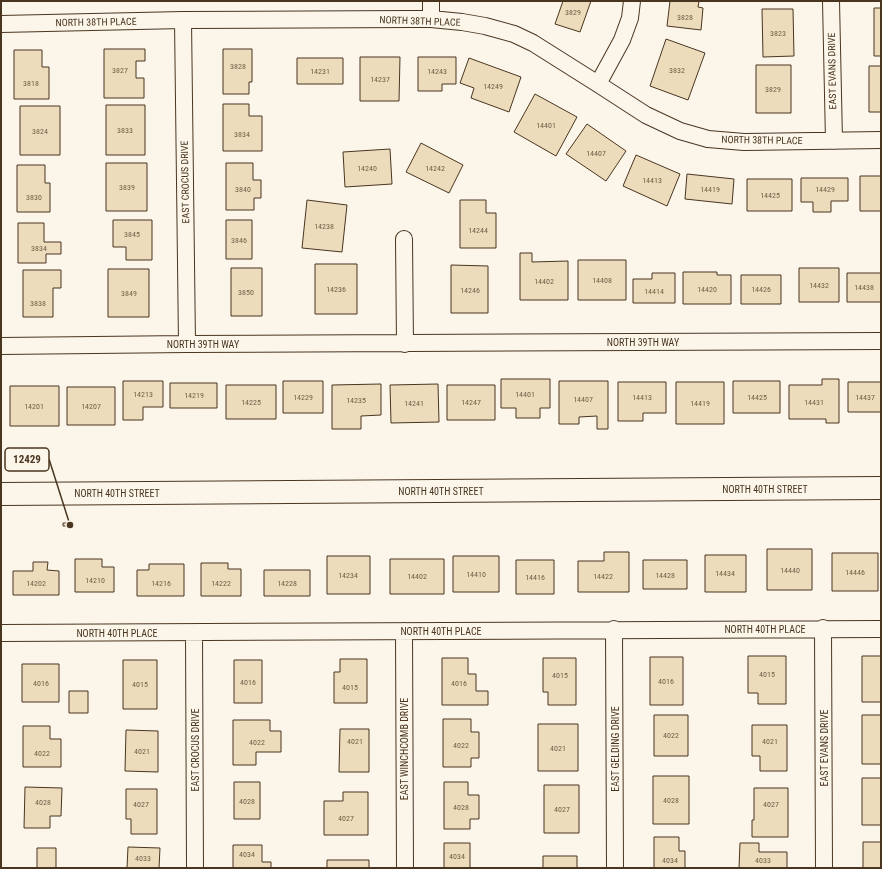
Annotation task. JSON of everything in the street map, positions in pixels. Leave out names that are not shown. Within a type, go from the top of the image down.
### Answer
[{"type":"main road","name":"NORTH 40TH STREET","points":[[1,494],[881,488]]},
{"type":"street","points":[[431,1],[431,19]]},
{"type":"street","points":[[598,84],[622,40],[630,18],[632,1]]},
{"type":"street","name":"EAST EVANS DRIVE","points":[[831,1],[834,140]]},
{"type":"street","name":"NORTH 38TH PLACE","points":[[1,24],[183,20],[410,18],[462,22],[485,26],[514,34],[533,43],[646,115],[680,131],[708,139],[744,142],[881,140]]},
{"type":"street","name":"EAST CROCUS DRIVE","points":[[183,20],[187,344]]},
{"type":"street","points":[[404,239],[405,344]]},
{"type":"street","name":"NORTH 39TH WAY","points":[[1,346],[881,341]]},
{"type":"street","name":"EAST EVANS DRIVE","points":[[823,628],[824,868]]},
{"type":"street","name":"NORTH 40TH PLACE","points":[[1,633],[823,628],[881,629]]},
{"type":"street","name":"EAST GELDING DRIVE","points":[[614,629],[615,868]]},
{"type":"street","name":"EAST WINCHCOMB DRIVE","points":[[404,631],[405,868]]},
{"type":"street","name":"EAST CROCUS DRIVE","points":[[194,633],[196,868]]},
{"type":"building","points":[[563,1],[591,1],[580,32],[555,24]]},
{"type":"building","points":[[670,1],[699,1],[698,7],[703,8],[701,30],[667,26]]},
{"type":"building","points":[[874,8],[881,8],[881,56],[874,56]]},
{"type":"building","points":[[762,9],[793,9],[794,56],[763,57]]},
{"type":"building","points":[[666,39],[705,53],[688,100],[650,86]]},
{"type":"building","points":[[104,49],[145,49],[145,61],[136,61],[136,78],[144,78],[144,98],[104,98]]},
{"type":"building","points":[[223,49],[252,49],[252,82],[249,82],[249,94],[223,94]]},
{"type":"building","points":[[14,50],[42,50],[42,67],[49,67],[49,99],[14,99]]},
{"type":"building","points":[[360,57],[400,57],[399,101],[360,101]]},
{"type":"building","points":[[418,57],[456,57],[456,84],[442,84],[442,91],[418,91]]},
{"type":"building","points":[[297,58],[343,58],[343,84],[297,84]]},
{"type":"building","points":[[469,58],[521,77],[509,112],[471,98],[474,88],[460,83]]},
{"type":"building","points":[[756,65],[791,65],[791,113],[756,113]]},
{"type":"building","points":[[869,66],[881,66],[881,112],[869,112]]},
{"type":"building","points":[[535,94],[577,117],[556,156],[514,132]]},
{"type":"building","points":[[223,104],[249,104],[249,116],[262,116],[262,151],[223,151]]},
{"type":"building","points":[[106,105],[145,105],[145,155],[106,155]]},
{"type":"building","points":[[20,106],[60,106],[60,155],[20,155]]},
{"type":"building","points":[[587,124],[626,151],[606,181],[566,154]]},
{"type":"building","points":[[421,143],[463,165],[449,193],[406,172]]},
{"type":"building","points":[[390,149],[392,184],[345,187],[343,152]]},
{"type":"building","points":[[636,155],[680,174],[667,206],[623,186]]},
{"type":"building","points":[[106,163],[147,163],[147,211],[106,211]]},
{"type":"building","points":[[226,163],[253,163],[253,180],[261,180],[261,198],[254,198],[254,210],[226,210]]},
{"type":"building","points":[[17,165],[45,165],[45,183],[50,183],[50,212],[17,212]]},
{"type":"building","points":[[687,174],[734,179],[732,204],[685,199]]},
{"type":"building","points":[[860,176],[881,176],[881,211],[860,211]]},
{"type":"building","points":[[801,178],[848,178],[848,201],[831,201],[831,212],[813,212],[813,202],[801,202]]},
{"type":"building","points":[[747,179],[792,179],[792,211],[747,211]]},
{"type":"building","points":[[307,200],[347,205],[342,252],[302,248]]},
{"type":"building","points":[[460,200],[486,200],[486,213],[496,213],[496,248],[460,248]]},
{"type":"building","points":[[113,220],[152,220],[152,260],[126,260],[126,247],[113,247]]},
{"type":"building","points":[[226,220],[252,220],[252,259],[226,259]]},
{"type":"building","points":[[18,223],[44,223],[44,242],[61,242],[61,254],[46,254],[46,263],[18,263]]},
{"type":"building","points":[[520,253],[532,253],[532,262],[568,261],[568,300],[520,300]]},
{"type":"building","points":[[578,260],[626,260],[626,300],[578,300]]},
{"type":"building","points":[[315,264],[357,264],[357,314],[315,314]]},
{"type":"building","points":[[451,265],[488,266],[488,313],[451,313]]},
{"type":"building","points":[[231,268],[262,268],[262,316],[231,316]]},
{"type":"building","points":[[799,268],[839,268],[839,302],[799,302]]},
{"type":"building","points":[[108,269],[149,269],[149,317],[108,317]]},
{"type":"building","points":[[23,270],[61,270],[61,288],[53,288],[53,317],[23,317]]},
{"type":"building","points":[[683,272],[717,272],[717,275],[731,275],[731,304],[683,304]]},
{"type":"building","points":[[652,273],[675,273],[675,303],[633,303],[633,279],[652,279]]},
{"type":"building","points":[[847,273],[881,273],[881,302],[847,302]]},
{"type":"building","points":[[741,275],[781,275],[781,304],[741,304]]},
{"type":"building","points":[[501,379],[550,379],[550,408],[540,408],[540,418],[516,418],[516,408],[501,408]]},
{"type":"building","points":[[822,379],[839,379],[839,423],[826,423],[826,419],[789,419],[789,385],[822,385]]},
{"type":"building","points":[[123,381],[163,381],[163,407],[143,407],[143,420],[123,420]]},
{"type":"building","points":[[283,381],[323,381],[323,413],[283,413]]},
{"type":"building","points":[[559,381],[608,381],[608,429],[597,429],[597,416],[579,417],[579,424],[559,424]]},
{"type":"building","points":[[733,381],[780,381],[780,413],[733,413]]},
{"type":"building","points":[[618,382],[666,382],[666,413],[643,413],[643,421],[618,421]]},
{"type":"building","points":[[676,382],[724,382],[724,424],[676,424]]},
{"type":"building","points":[[848,382],[881,382],[881,412],[848,412]]},
{"type":"building","points":[[170,383],[217,383],[217,408],[170,408]]},
{"type":"building","points":[[381,384],[381,415],[361,416],[361,429],[332,429],[332,385]]},
{"type":"building","points":[[438,384],[439,422],[391,423],[390,385]]},
{"type":"building","points":[[226,385],[276,385],[276,419],[226,419]]},
{"type":"building","points":[[447,385],[495,385],[495,420],[447,420]]},
{"type":"building","points":[[10,386],[59,386],[59,426],[10,426]]},
{"type":"building","points":[[67,387],[115,387],[115,425],[67,425]]},
{"type":"building","points":[[63,523],[73,523],[73,526],[63,526]]},
{"type":"building","points":[[767,549],[812,549],[812,590],[767,590]]},
{"type":"building","points":[[604,552],[629,552],[629,592],[578,592],[578,561],[604,561]]},
{"type":"building","points":[[832,553],[878,553],[878,591],[832,591]]},
{"type":"building","points":[[705,555],[746,555],[746,592],[705,592]]},
{"type":"building","points":[[327,556],[370,556],[370,594],[327,594]]},
{"type":"building","points":[[453,556],[499,556],[499,592],[453,592]]},
{"type":"building","points":[[75,559],[102,559],[102,567],[114,567],[114,592],[75,592]]},
{"type":"building","points":[[390,559],[444,559],[444,594],[390,594]]},
{"type":"building","points":[[516,560],[554,560],[554,594],[516,594]]},
{"type":"building","points":[[643,560],[687,560],[687,589],[643,589]]},
{"type":"building","points":[[33,562],[48,562],[47,570],[59,571],[59,595],[13,595],[13,571],[33,571]]},
{"type":"building","points":[[201,563],[228,563],[228,569],[241,569],[241,596],[201,596]]},
{"type":"building","points":[[149,564],[184,564],[184,596],[137,596],[137,570],[149,570]]},
{"type":"building","points":[[264,570],[310,570],[310,596],[264,596]]},
{"type":"building","points":[[748,656],[786,656],[786,704],[758,704],[758,693],[748,693]]},
{"type":"building","points":[[862,656],[881,656],[881,702],[862,702]]},
{"type":"building","points":[[650,657],[683,657],[683,705],[650,705]]},
{"type":"building","points":[[442,658],[468,658],[468,674],[476,674],[476,691],[488,691],[488,705],[442,705]]},
{"type":"building","points":[[543,658],[576,658],[576,705],[548,705],[548,692],[543,692]]},
{"type":"building","points":[[340,659],[367,659],[367,703],[334,703],[334,672],[340,672]]},
{"type":"building","points":[[123,660],[157,660],[157,709],[123,709]]},
{"type":"building","points":[[234,660],[262,660],[262,703],[234,703]]},
{"type":"building","points":[[22,664],[59,664],[59,702],[22,702]]},
{"type":"building","points":[[69,691],[88,691],[88,713],[69,713]]},
{"type":"building","points":[[654,715],[688,715],[688,756],[654,756]]},
{"type":"building","points":[[862,715],[881,715],[881,764],[862,764]]},
{"type":"building","points":[[443,719],[471,719],[471,732],[479,732],[479,758],[471,758],[471,767],[443,767]]},
{"type":"building","points":[[233,720],[270,720],[270,731],[281,731],[281,752],[256,752],[256,765],[233,765]]},
{"type":"building","points":[[538,724],[578,724],[578,771],[538,771]]},
{"type":"building","points":[[752,725],[787,725],[787,771],[760,771],[760,756],[752,756]]},
{"type":"building","points":[[23,726],[50,726],[50,739],[61,739],[61,767],[23,767]]},
{"type":"building","points":[[340,729],[369,729],[369,772],[339,772]]},
{"type":"building","points":[[126,730],[158,731],[158,772],[125,771]]},
{"type":"building","points":[[653,776],[689,776],[689,824],[653,824]]},
{"type":"building","points":[[862,778],[881,778],[881,825],[862,825]]},
{"type":"building","points":[[234,782],[260,782],[260,819],[234,819]]},
{"type":"building","points":[[444,782],[468,782],[468,795],[479,795],[479,819],[470,819],[470,829],[444,829]]},
{"type":"building","points":[[544,785],[579,785],[579,833],[544,833]]},
{"type":"building","points":[[25,787],[62,788],[61,816],[50,816],[50,828],[24,828]]},
{"type":"building","points":[[754,788],[788,788],[788,837],[752,837],[752,820],[754,820]]},
{"type":"building","points":[[126,789],[157,789],[157,834],[131,834],[131,819],[126,819]]},
{"type":"building","points":[[343,792],[368,792],[368,835],[324,835],[324,801],[343,801]]},
{"type":"building","points":[[654,837],[679,837],[679,851],[685,851],[685,868],[654,868]]},
{"type":"building","points":[[863,842],[881,842],[881,868],[863,868]]},
{"type":"building","points":[[444,843],[470,843],[470,868],[444,868]]},
{"type":"building","points":[[740,843],[759,843],[759,852],[787,852],[787,868],[739,868]]},
{"type":"building","points":[[233,845],[262,845],[262,862],[271,862],[271,868],[233,868]]},
{"type":"building","points":[[128,847],[160,848],[159,868],[127,868]]},
{"type":"building","points":[[37,848],[56,848],[56,868],[37,868]]},
{"type":"building","points":[[543,856],[577,856],[577,868],[543,868]]},
{"type":"building","points":[[327,860],[369,860],[369,868],[327,868]]},
{"type":"place","name":"12429","points":[[70,525]]}]
